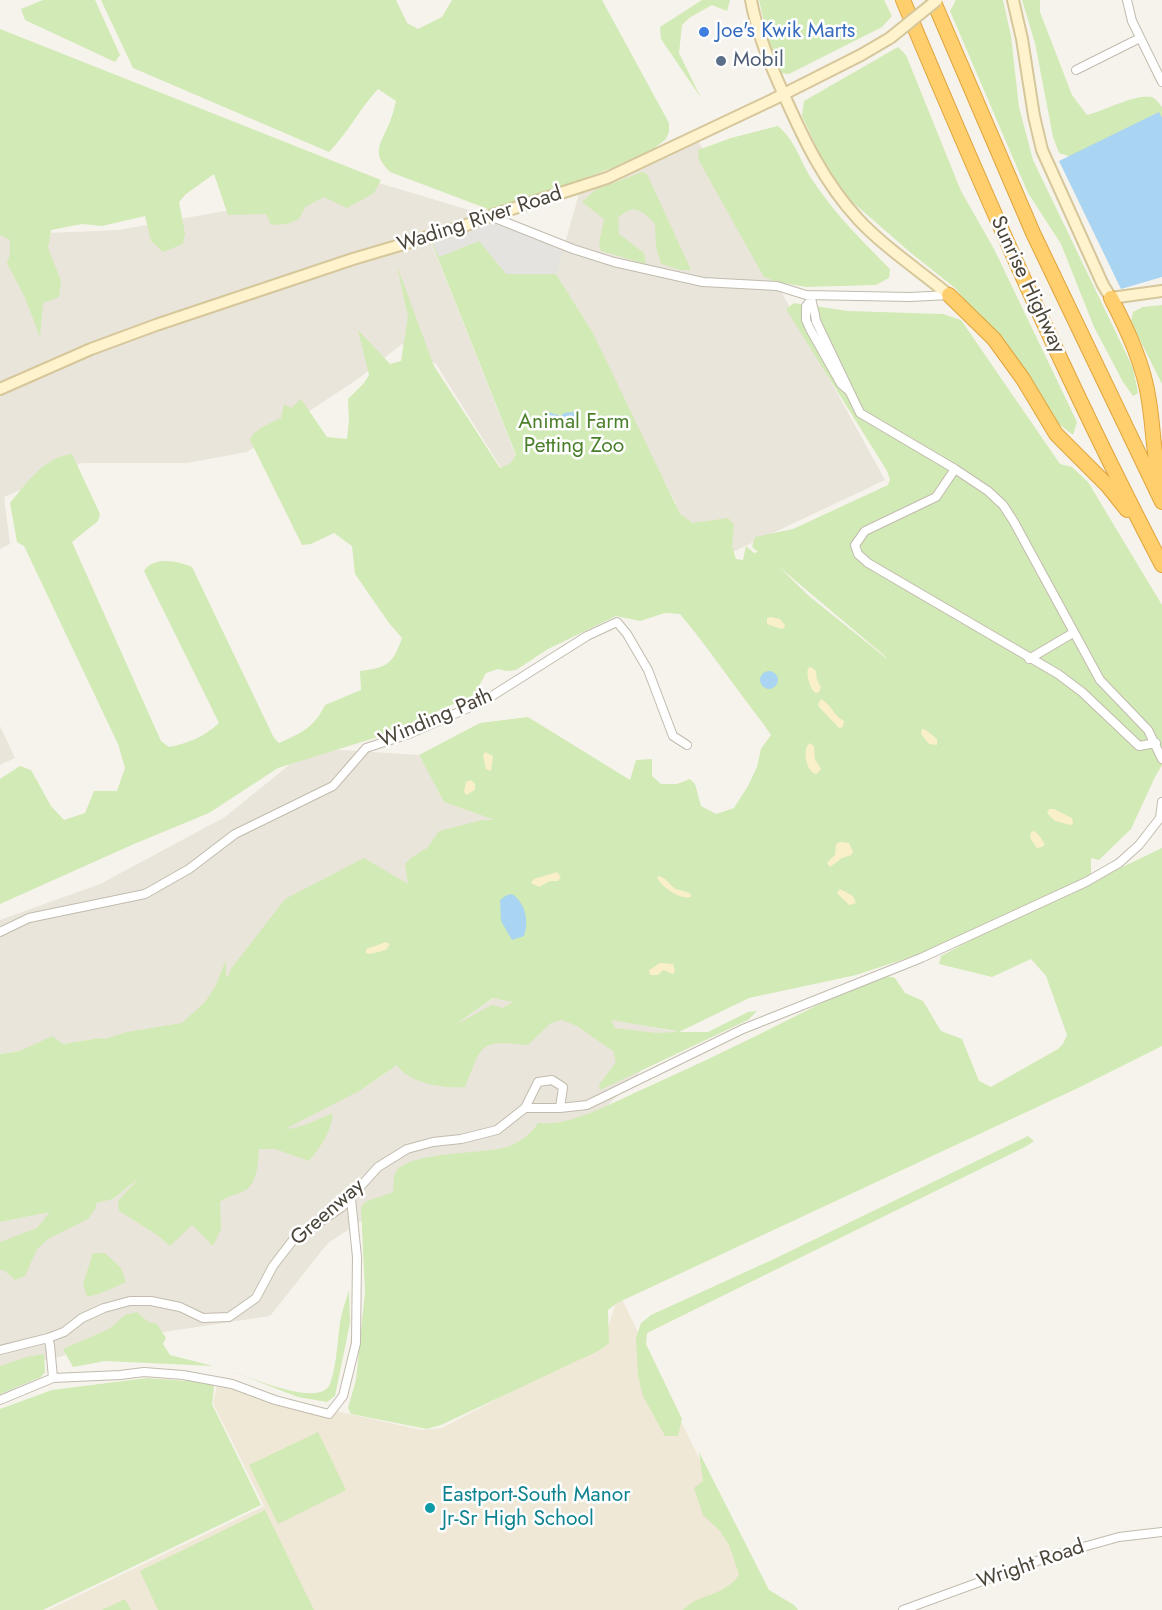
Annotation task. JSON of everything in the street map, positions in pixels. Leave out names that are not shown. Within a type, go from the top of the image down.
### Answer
[{"type":"highway","name":"Sunrise Highway","points":[[903,0],[959,134],[1032,298],[1162,567]]},
{"type":"highway","name":"Sunrise Highway","points":[[935,0],[1022,207],[1093,362],[1162,502]]},
{"type":"highway","points":[[949,295],[979,322],[1002,350],[1023,379],[1056,434],[1120,500],[1162,567]]},
{"type":"highway","points":[[1111,298],[1143,374],[1149,401],[1155,459],[1162,488]]},
{"type":"main road","points":[[751,0],[759,32],[783,94],[814,160],[844,204],[880,240],[949,295]]},
{"type":"main road","name":"Wading River Road","points":[[0,389],[92,349],[156,325],[607,178],[861,56],[890,38],[935,0]]},
{"type":"main road","points":[[1013,0],[1042,150],[1091,260],[1111,298],[1162,291]]},
{"type":"street","points":[[1127,0],[1131,21],[1160,72],[1162,82]]},
{"type":"street","points":[[1076,70],[1140,38]]},
{"type":"street","points":[[490,216],[573,249],[614,262],[703,282],[777,286],[811,298],[949,295]]},
{"type":"street","points":[[811,298],[806,306],[806,320],[825,347],[842,384],[849,391],[860,413],[955,469],[988,491],[1003,505],[1100,680],[1148,730],[1162,759]]},
{"type":"street","points":[[955,469],[936,497],[865,531],[855,545],[858,554],[868,563],[1058,674],[1082,692],[1139,746],[1156,744]]},
{"type":"street","name":"Winding Path","points":[[0,932],[29,918],[145,894],[189,869],[235,834],[333,786],[366,748],[409,734],[484,701],[587,636],[617,622],[627,634],[648,670],[673,736],[687,745]]},
{"type":"street","points":[[1029,659],[1073,633]]},
{"type":"street","points":[[525,1108],[587,1105],[743,1029],[921,958],[1086,882],[1119,863],[1139,845],[1160,818],[1162,802]]},
{"type":"street","name":"Greenway","points":[[0,1350],[64,1332],[89,1315],[130,1300],[152,1301],[180,1307],[203,1318],[229,1317],[256,1298],[273,1266],[293,1240],[351,1198],[378,1167],[406,1149],[497,1130],[525,1108],[538,1082],[552,1080],[563,1087],[560,1108]]},
{"type":"street","points":[[0,1400],[52,1378],[120,1375],[144,1371],[232,1384],[275,1400],[329,1414],[343,1396],[356,1343],[357,1257],[351,1198]]},
{"type":"street","points":[[48,1338],[52,1378]]},
{"type":"street","name":"Wright Road","points":[[903,1610],[1051,1556],[1119,1537],[1162,1532]]},
{"type":"shaded area","points":[[695,135],[885,480],[701,567],[615,500],[676,504],[556,274],[581,187]]},
{"type":"shaded area","points":[[379,183],[489,216],[429,237],[531,494],[500,466],[436,364],[402,344],[358,379],[247,452],[187,463],[82,463],[4,497],[10,544],[0,549],[0,235],[119,230]]},
{"type":"shaded area","points":[[497,220],[565,246],[556,274],[506,274],[479,241],[439,257],[432,242]]},
{"type":"shaded area","points":[[0,726],[15,758],[0,765]]},
{"type":"shaded area","points":[[310,748],[419,755],[444,802],[530,831],[553,860],[413,887],[212,1020],[143,1050],[100,1038],[0,1054],[0,920],[100,884],[225,817]]},
{"type":"shaded area","points":[[494,998],[678,1032],[575,1140],[436,1172],[328,1243],[270,1316],[144,1335],[0,1372],[0,1222],[113,1199],[174,1150],[361,1090]]},
{"type":"shaded area","points":[[619,1293],[769,1603],[754,1610],[48,1610],[264,1506],[213,1403],[217,1385],[422,1430],[442,1428],[603,1343]]},
{"type":"green space","points":[[43,0],[95,0],[120,55],[115,62],[25,20],[21,9]]},
{"type":"green space","points":[[101,0],[396,0],[407,23],[418,29],[442,17],[452,0],[602,0],[669,123],[669,132],[666,139],[652,150],[612,168],[496,210],[488,209],[390,172],[381,159],[379,149],[396,101],[378,89],[329,152],[133,68]]},
{"type":"green space","points":[[702,0],[730,0],[727,11],[712,5],[689,18],[682,25],[679,53],[701,98],[661,39],[660,27]]},
{"type":"green space","points":[[759,0],[884,0],[892,16],[882,27],[789,74],[780,73],[767,35]]},
{"type":"green space","points":[[956,0],[1003,0],[1011,36],[1019,107],[1033,160],[1133,368],[1138,393],[1133,396],[1123,382],[1094,327],[1061,244],[1028,193],[950,11]]},
{"type":"green space","points":[[1022,0],[1040,0],[1040,12],[1072,95],[1087,115],[1145,96],[1152,97],[1159,103],[1162,107],[1162,166],[1078,159],[1059,153],[1053,137],[1035,43]]},
{"type":"green space","points":[[0,29],[381,180],[374,193],[347,208],[324,197],[305,207],[299,219],[287,224],[271,225],[266,214],[228,215],[214,174],[186,194],[179,202],[185,234],[183,244],[163,252],[151,241],[145,216],[102,226],[82,224],[51,230],[48,248],[61,281],[59,297],[43,303],[40,337],[25,298],[7,263],[10,254],[10,240],[0,235]]},
{"type":"green space","points":[[898,47],[906,55],[961,191],[994,249],[1077,422],[1073,435],[1049,412],[1033,382],[955,288],[849,199],[824,163],[802,116],[804,101]]},
{"type":"green space","points":[[778,126],[789,138],[830,205],[890,269],[889,278],[876,285],[806,287],[777,282],[764,277],[699,161],[698,150],[731,138]]},
{"type":"green space","points":[[642,172],[647,174],[691,270],[681,270],[661,264],[656,247],[655,224],[642,212],[634,209],[618,218],[619,234],[644,253],[646,264],[601,251],[599,244],[604,219],[582,202],[595,190]]},
{"type":"green space","name":"Animal Farm Petting Zoo","points":[[489,216],[565,246],[556,274],[593,333],[680,514],[693,523],[728,518],[734,525],[732,546],[736,559],[743,560],[746,546],[754,553],[758,552],[752,547],[755,537],[793,529],[888,485],[890,479],[786,309],[794,303],[848,311],[943,314],[961,320],[1060,464],[1072,467],[1088,482],[1162,605],[1162,765],[1131,829],[1099,860],[1091,858],[1091,882],[1162,848],[1162,1046],[1078,1088],[617,1303],[608,1310],[609,1343],[600,1350],[441,1425],[427,1429],[351,1414],[348,1408],[356,1380],[365,1292],[361,1208],[365,1202],[393,1192],[394,1176],[402,1166],[430,1157],[510,1146],[526,1136],[538,1123],[577,1118],[604,1107],[828,1000],[887,976],[895,978],[905,993],[923,1001],[941,1031],[962,1039],[979,1081],[991,1087],[1058,1049],[1067,1035],[1046,976],[1031,959],[992,977],[939,964],[941,956],[986,932],[856,975],[749,998],[679,1032],[708,1032],[748,1012],[757,1011],[748,1020],[600,1090],[599,1085],[616,1062],[613,1051],[577,1026],[562,1020],[551,1023],[528,1045],[500,1043],[484,1048],[475,1061],[465,1087],[428,1084],[409,1076],[397,1065],[361,1090],[285,1129],[303,1126],[333,1113],[328,1133],[309,1161],[275,1149],[259,1149],[257,1171],[253,1182],[243,1192],[220,1202],[221,1229],[213,1246],[192,1225],[170,1246],[119,1211],[118,1201],[139,1178],[113,1199],[96,1203],[96,1208],[88,1219],[48,1239],[37,1249],[25,1276],[15,1280],[4,1270],[0,1270],[0,1242],[37,1228],[50,1212],[0,1222],[0,1054],[20,1051],[52,1036],[63,1044],[105,1039],[127,1032],[182,1023],[205,1002],[215,987],[226,960],[226,976],[228,977],[231,969],[285,899],[364,858],[408,884],[405,864],[427,848],[439,831],[482,820],[495,820],[444,802],[419,755],[480,723],[528,717],[630,780],[636,760],[652,759],[652,776],[661,784],[677,784],[690,779],[695,784],[701,806],[716,814],[734,808],[757,767],[761,749],[771,735],[680,614],[665,613],[640,621],[616,616],[548,649],[516,670],[498,669],[486,673],[474,695],[384,735],[278,768],[209,813],[0,904],[0,779],[20,766],[31,770],[51,806],[64,820],[85,813],[94,791],[117,791],[125,768],[118,744],[24,546],[17,542],[10,503],[45,465],[62,456],[72,454],[100,514],[98,521],[72,542],[161,741],[169,747],[183,744],[202,736],[219,723],[144,571],[154,563],[166,561],[192,567],[274,738],[279,743],[300,733],[316,719],[325,705],[361,690],[360,671],[388,663],[402,638],[355,574],[352,546],[334,533],[311,544],[302,545],[250,440],[259,429],[281,418],[284,404],[291,408],[301,399],[327,437],[347,439],[348,399],[369,375],[358,330],[390,364],[401,361],[408,317],[397,266],[434,366],[500,468],[511,463],[516,455],[429,236]],"holes":[[[778,566],[886,657],[886,658],[809,596]],[[493,998],[513,1002],[503,1008],[492,1005],[455,1025]],[[611,1020],[676,1032],[656,1033],[615,1028]]]},
{"type":"green space","points":[[1162,305],[1162,384],[1131,322],[1133,312],[1143,307]]},
{"type":"green space","points":[[1028,1136],[1034,1141],[1025,1147],[647,1333],[646,1344],[682,1419],[678,1436],[665,1436],[643,1396],[638,1376],[636,1338],[641,1323],[651,1315],[774,1259]]},
{"type":"green space","points":[[93,1253],[105,1253],[121,1268],[126,1282],[87,1297],[83,1284]]},
{"type":"green space","points":[[349,1290],[350,1323],[335,1396],[327,1402],[298,1397],[228,1370],[297,1392],[322,1392],[329,1386],[331,1380],[340,1322]]},
{"type":"green space","points":[[137,1312],[148,1322],[157,1324],[166,1338],[163,1344],[170,1355],[213,1366],[105,1361],[73,1367],[63,1349],[109,1329],[125,1315]]},
{"type":"green space","points":[[44,1354],[45,1372],[41,1377],[0,1394],[0,1366]]},
{"type":"green space","points":[[147,1378],[212,1383],[214,1388],[212,1404],[261,1505],[43,1610],[0,1610],[0,1409],[52,1390]]},
{"type":"green space","points":[[318,1432],[346,1490],[278,1524],[249,1465]]},
{"type":"green space","points":[[699,1452],[769,1590],[794,1605],[798,1610],[683,1610],[695,1601],[727,1587],[739,1574],[729,1545],[720,1531],[703,1515],[694,1488],[703,1481]]},
{"type":"green space","points":[[265,1510],[314,1610],[158,1610],[140,1571]]},
{"type":"green space","points":[[125,1599],[131,1610],[102,1610]]},
{"type":"sand","points":[[767,618],[780,619],[785,625],[784,628],[767,624]]},
{"type":"sand","points":[[811,667],[816,671],[821,687],[816,693],[808,678],[808,668]]},
{"type":"sand","points":[[821,699],[844,721],[843,727],[839,728],[819,707]]},
{"type":"sand","points":[[922,729],[937,739],[937,745],[929,744],[921,734]]},
{"type":"sand","points":[[809,743],[814,746],[815,759],[821,769],[817,774],[810,770],[807,763],[806,750]]},
{"type":"sand","points":[[485,752],[493,756],[491,771],[486,769],[483,756]]},
{"type":"sand","points":[[471,780],[475,784],[475,790],[466,795],[464,791],[466,782]]},
{"type":"sand","points":[[1049,809],[1054,809],[1072,818],[1073,824],[1055,821],[1047,813]]},
{"type":"sand","points":[[1034,831],[1045,844],[1042,847],[1037,848],[1030,838],[1031,832]]},
{"type":"sand","points":[[849,843],[853,852],[830,867],[827,863],[835,855],[836,844]]},
{"type":"sand","points":[[557,872],[561,877],[558,881],[550,881],[539,887],[531,883],[534,879]]},
{"type":"sand","points":[[659,876],[676,889],[691,894],[691,897],[682,897],[671,892],[659,881],[657,877]]},
{"type":"sand","points":[[840,889],[853,896],[856,903],[849,905],[837,893]]},
{"type":"sand","points":[[386,942],[390,944],[386,950],[366,953],[366,949]]},
{"type":"sand","points":[[660,963],[673,964],[675,971],[673,974],[663,970],[658,975],[650,975],[649,970]]},
{"type":"water","points":[[1159,112],[1162,118],[1162,277],[1121,289],[1059,161]]},
{"type":"water","points":[[548,412],[561,416],[564,413],[573,412],[577,425],[570,428],[562,424],[546,425],[542,419]]},
{"type":"water","points":[[769,671],[775,674],[778,680],[775,686],[769,689],[763,686],[760,680],[763,674]]},
{"type":"water","points":[[512,894],[523,908],[526,925],[524,936],[512,940],[501,921],[500,900]]},
{"type":"place","name":"Joe's Kwik Marts","points":[[704,32]]},
{"type":"place","name":"Mobil","points":[[721,61]]},
{"type":"place","name":"Eastport-South Manor Jr-Sr High School","points":[[430,1508]]}]
